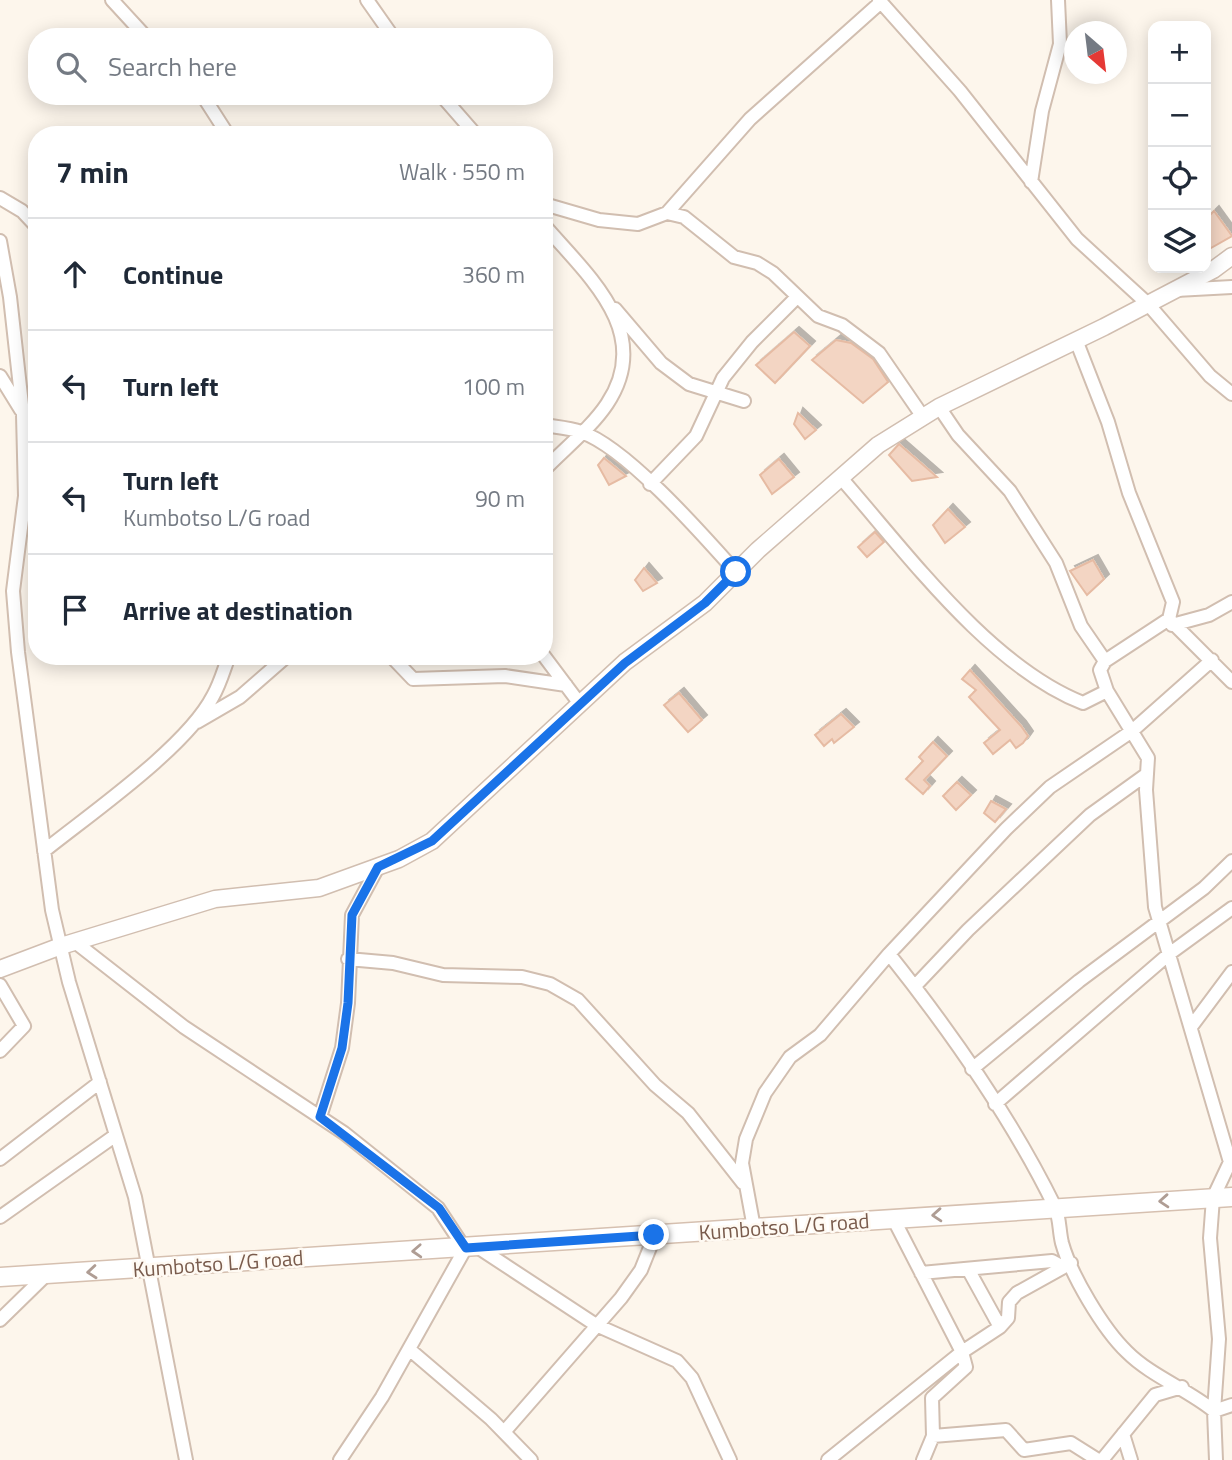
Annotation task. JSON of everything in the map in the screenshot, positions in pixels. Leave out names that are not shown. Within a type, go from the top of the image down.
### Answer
[{"type":"main road","name":"Kumbotso L/G road","points":[[0,1277],[1232,1197]]},
{"type":"street","points":[[112,0],[138,28]]},
{"type":"street","points":[[367,0],[387,28]]},
{"type":"street","points":[[1031,182],[1042,111],[1060,44],[1058,0]]},
{"type":"street","points":[[553,207],[599,220],[638,224],[667,213],[750,120],[880,1],[960,91],[1077,239],[1148,304],[1210,376],[1232,394]]},
{"type":"street","points":[[209,105],[222,126]]},
{"type":"street","points":[[450,105],[468,126]]},
{"type":"street","points":[[0,198],[28,217]]},
{"type":"street","points":[[667,213],[684,216],[734,257],[757,263],[818,316],[842,326],[879,353],[923,417]]},
{"type":"street","points":[[553,236],[661,363],[689,384],[744,401]]},
{"type":"street","points":[[0,241],[10,297],[23,414],[25,496],[7,590],[18,652],[44,851],[100,1082],[135,1197],[186,1460]]},
{"type":"street","points":[[0,969],[68,944],[215,898],[319,888],[378,867],[432,841],[625,663],[705,603],[878,445],[939,407],[1148,304],[1232,256]]},
{"type":"street","points":[[1174,290],[1232,288]]},
{"type":"street","points":[[650,484],[696,436],[714,393],[752,342],[797,297]]},
{"type":"street","points":[[553,461],[606,407],[621,374],[619,330],[612,305]]},
{"type":"street","points":[[1076,340],[1108,422],[1129,493],[1173,602],[1170,622]]},
{"type":"street","points":[[0,376],[23,414]]},
{"type":"street","points":[[939,407],[958,435],[1017,502],[1056,563],[1081,626],[1105,661]]},
{"type":"street","points":[[553,427],[581,432],[602,442],[687,517],[736,572]]},
{"type":"street","points":[[841,478],[932,584],[1021,670],[1083,703],[1107,691]]},
{"type":"street","points":[[1216,1460],[1214,1411],[1219,1339],[1210,1238],[1213,1198],[1230,1161],[1155,907],[1148,758],[1107,691],[1100,670],[1105,661],[1170,622],[1209,615],[1232,602]]},
{"type":"street","points":[[1170,622],[1232,682]]},
{"type":"street","points":[[754,1228],[742,1164],[746,1139],[765,1093],[790,1057],[820,1035],[889,954],[1006,829],[1050,787],[1132,731],[1212,660]]},
{"type":"street","points":[[44,851],[169,748],[213,697],[225,665]]},
{"type":"street","points":[[192,724],[240,697],[277,665]]},
{"type":"street","points":[[400,665],[413,679],[505,676],[566,685]]},
{"type":"street","points":[[551,665],[580,704]]},
{"type":"street","points":[[915,986],[968,930],[1090,815],[1147,774]]},
{"type":"street","points":[[972,1069],[1079,981],[1204,888],[1232,861]]},
{"type":"street","points":[[320,1117],[342,1048],[348,1003],[352,915],[378,867]]},
{"type":"street","points":[[995,1104],[1169,954],[1232,908]]},
{"type":"street","points":[[68,944],[184,1027],[320,1117],[439,1208],[472,1248],[596,1325],[677,1360],[692,1377],[730,1460]]},
{"type":"street","points":[[889,954],[915,986],[995,1104],[1056,1210],[1067,1265],[1105,1327],[1126,1352],[1144,1367],[1182,1387],[1214,1411]]},
{"type":"street","points":[[348,959],[393,963],[443,975],[522,977],[578,1000],[655,1085],[688,1113],[745,1186]]},
{"type":"street","points":[[1191,1027],[1232,972]]},
{"type":"street","points":[[0,985],[24,1026],[0,1051]]},
{"type":"street","points":[[0,1159],[100,1082]]},
{"type":"street","points":[[0,1217],[116,1135]]},
{"type":"street","points":[[893,1218],[962,1352],[966,1367],[932,1398],[933,1436],[923,1460]]},
{"type":"street","points":[[504,1432],[641,1270],[654,1235]]},
{"type":"street","points":[[340,1460],[382,1397],[472,1248]]},
{"type":"street","points":[[921,1273],[1052,1261],[1067,1265]]},
{"type":"street","points":[[828,1460],[962,1352],[1000,1327],[1008,1318],[1009,1302],[1017,1293],[1067,1265]]},
{"type":"street","points":[[968,1269],[1000,1327]]},
{"type":"street","points":[[0,1320],[45,1276]]},
{"type":"street","points":[[409,1349],[504,1432],[531,1460]]},
{"type":"street","points":[[933,1436],[1006,1430],[1024,1450],[1071,1443],[1100,1460],[1155,1395],[1182,1387]]},
{"type":"street","points":[[1214,1411],[1232,1405]]},
{"type":"street","points":[[1123,1434],[1131,1460]]},
{"type":"building","points":[[1214,211],[1232,236],[1211,248],[1211,214]]},
{"type":"building","points":[[794,332],[810,346],[775,383],[756,365]]},
{"type":"building","points":[[836,340],[851,343],[873,359],[888,382],[863,403],[812,360]]},
{"type":"building","points":[[798,413],[816,430],[805,439],[794,424]]},
{"type":"building","points":[[899,444],[937,477],[912,481],[889,455]]},
{"type":"building","points":[[604,458],[626,476],[609,485],[598,465]]},
{"type":"building","points":[[779,459],[794,477],[772,494],[760,475]]},
{"type":"building","points":[[948,509],[965,527],[945,543],[933,525]]},
{"type":"building","points":[[875,532],[884,542],[867,557],[858,547]]},
{"type":"building","points":[[1093,560],[1104,579],[1087,595],[1070,571]]},
{"type":"building","points":[[644,568],[657,583],[643,591],[635,580]]},
{"type":"building","points":[[970,670],[1028,736],[1016,748],[1010,740],[993,754],[984,743],[1000,730],[969,697],[976,690],[962,679]]},
{"type":"building","points":[[679,693],[702,720],[688,732],[664,705]]},
{"type":"building","points":[[841,714],[854,727],[834,743],[832,739],[824,746],[815,735]]},
{"type":"building","points":[[933,742],[947,756],[924,780],[930,786],[923,794],[906,779],[923,761],[919,757]]},
{"type":"building","points":[[957,782],[971,795],[956,810],[943,796]]},
{"type":"building","points":[[991,801],[1006,809],[995,822],[984,813]]},
{"type":"route","points":[[654,1235],[466,1248],[439,1208],[320,1117],[342,1048],[348,1003],[352,915],[378,867],[432,841],[625,663],[705,603],[736,572]]}]
